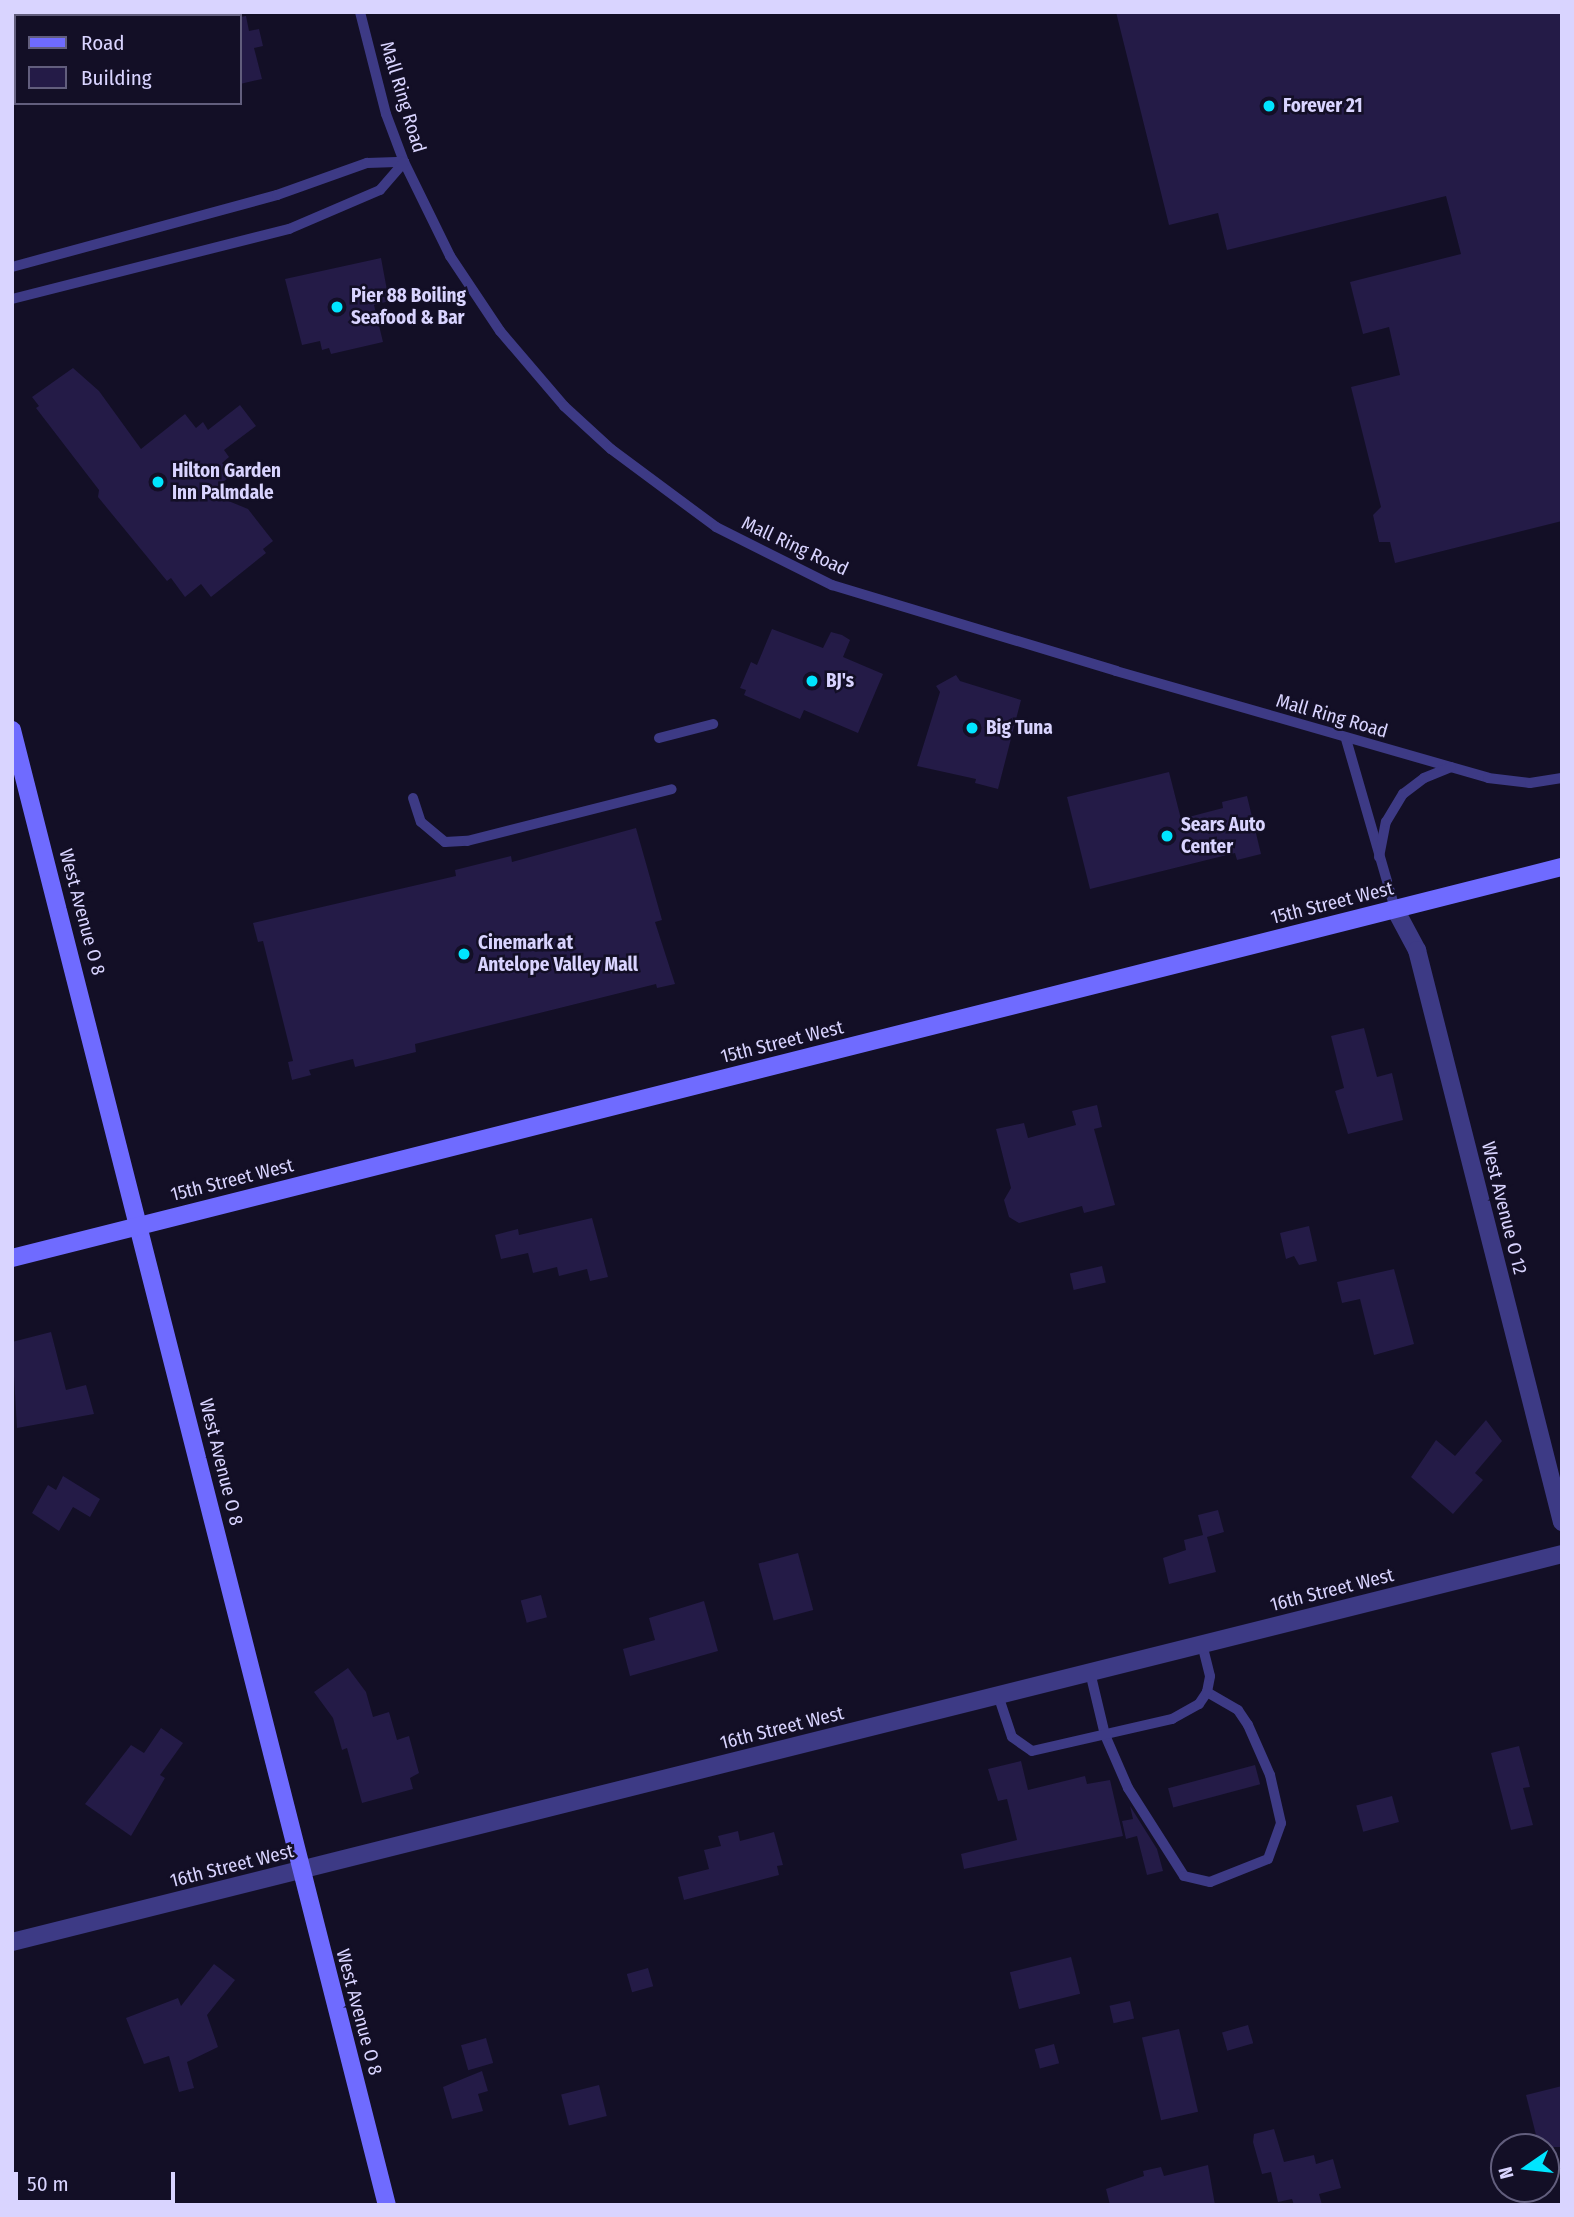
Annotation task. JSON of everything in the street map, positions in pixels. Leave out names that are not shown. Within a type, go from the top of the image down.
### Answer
[{"type":"street","name":"West Avenue O 8","points":[[12,730],[141,1225],[387,2205]]},
{"type":"street","name":"15th Street West","points":[[12,1258],[1562,867]]},
{"type":"street","name":"West Avenue O 12","points":[[1395,909],[1417,950],[1562,1522]]},
{"type":"street","name":"16th Street West","points":[[12,1942],[1562,1555]]},
{"type":"lane","name":"Mall Ring Road","points":[[360,12],[404,162],[450,256],[519,354],[564,406],[611,449],[716,527],[832,585],[1346,739],[1507,781],[1562,778]]},
{"type":"lane","points":[[12,267],[277,195],[366,163],[404,162]]},
{"type":"lane","points":[[12,299],[289,229],[380,190],[404,162]]},
{"type":"lane","points":[[659,738],[713,724]]},
{"type":"lane","points":[[1346,739],[1378,859],[1395,909]]},
{"type":"lane","points":[[1378,859],[1386,821],[1403,794],[1424,778],[1451,767]]},
{"type":"lane","points":[[414,798],[421,822],[445,842],[467,841],[672,789]]},
{"type":"lane","points":[[998,1695],[1012,1737],[1032,1751],[1105,1735],[1187,1712],[1207,1692],[1210,1676],[1202,1644]]},
{"type":"lane","points":[[1090,1672],[1105,1735],[1128,1788],[1184,1876],[1210,1882],[1254,1868],[1268,1859],[1278,1838],[1280,1814],[1276,1796],[1248,1725],[1238,1710],[1207,1692]]},
{"type":"building","points":[[1116,12],[1562,12],[1562,521],[1395,563],[1390,542],[1379,542],[1373,515],[1381,507],[1351,387],[1400,375],[1389,327],[1363,334],[1350,282],[1461,254],[1446,196],[1227,250],[1218,213],[1169,225]]},
{"type":"building","points":[[246,16],[249,31],[259,29],[263,46],[254,48],[262,79],[242,84],[242,17]]},
{"type":"building","name":"Pier 88 Boiling Seafood & Bar","points":[[381,258],[389,301],[374,305],[383,342],[331,354],[329,348],[322,350],[320,341],[302,345],[285,279]]},
{"type":"building","name":"Hilton Garden Inn Palmdale","points":[[73,368],[99,391],[141,449],[185,414],[196,428],[203,422],[208,430],[240,405],[256,426],[224,450],[229,457],[222,463],[232,475],[209,493],[248,509],[273,541],[263,549],[266,553],[211,597],[201,584],[185,597],[171,578],[167,581],[98,497],[99,490],[36,408],[39,406],[32,397]]},
{"type":"building","name":"BJ's","points":[[772,629],[823,648],[831,632],[842,635],[850,640],[843,657],[883,674],[858,733],[804,710],[800,719],[744,695],[746,690],[740,688],[751,662],[757,665]]},
{"type":"building","name":"Big Tuna","points":[[956,675],[960,681],[1021,700],[998,789],[975,783],[976,779],[917,766],[940,692],[936,686]]},
{"type":"building","name":"Sears Auto Center","points":[[1169,772],[1181,819],[1223,808],[1222,802],[1247,796],[1261,854],[1237,860],[1235,853],[1090,889],[1067,797]]},
{"type":"building","name":"Cinemark at Antelope Valley Mall","points":[[636,828],[662,920],[655,922],[675,984],[657,988],[656,984],[415,1044],[416,1052],[355,1067],[353,1059],[309,1070],[311,1075],[292,1080],[288,1062],[293,1061],[263,941],[258,942],[253,923],[456,876],[455,870],[511,856],[512,862]]},
{"type":"building","points":[[1364,1028],[1377,1077],[1392,1073],[1403,1120],[1348,1134],[1335,1091],[1344,1088],[1331,1036]]},
{"type":"building","points":[[1097,1105],[1102,1127],[1094,1129],[1115,1205],[1084,1213],[1082,1206],[1019,1223],[1009,1217],[1004,1200],[1011,1188],[996,1129],[1024,1123],[1028,1138],[1076,1125],[1072,1111]]},
{"type":"building","points":[[592,1218],[608,1277],[590,1281],[587,1269],[559,1276],[557,1267],[533,1273],[528,1253],[501,1259],[495,1235],[518,1229],[519,1235]]},
{"type":"building","points":[[1309,1226],[1317,1261],[1299,1265],[1294,1256],[1286,1259],[1280,1233]]},
{"type":"building","points":[[1102,1266],[1106,1283],[1074,1290],[1070,1273]]},
{"type":"building","points":[[1394,1269],[1414,1344],[1374,1355],[1360,1299],[1342,1303],[1337,1282]]},
{"type":"building","points":[[51,1332],[66,1390],[86,1385],[94,1414],[17,1428],[12,1342]]},
{"type":"building","points":[[1486,1420],[1502,1441],[1475,1473],[1483,1480],[1453,1514],[1411,1477],[1436,1440],[1455,1456]]},
{"type":"building","points":[[63,1476],[100,1499],[90,1517],[73,1507],[59,1531],[32,1513],[48,1485],[56,1490]]},
{"type":"building","points":[[1218,1510],[1224,1532],[1207,1537],[1216,1572],[1169,1584],[1163,1558],[1186,1550],[1184,1540],[1203,1535],[1198,1515]]},
{"type":"building","points":[[798,1553],[813,1610],[774,1621],[758,1564]]},
{"type":"building","points":[[541,1595],[547,1617],[527,1623],[521,1600]]},
{"type":"building","points":[[704,1601],[718,1651],[630,1676],[623,1649],[655,1640],[649,1618]]},
{"type":"building","points":[[348,1668],[366,1692],[373,1717],[389,1712],[397,1740],[409,1736],[419,1773],[410,1778],[413,1789],[362,1803],[347,1748],[342,1750],[333,1718],[314,1692]]},
{"type":"building","points":[[161,1728],[183,1743],[160,1775],[165,1778],[131,1836],[85,1804],[131,1745],[144,1753]]},
{"type":"building","points":[[1519,1746],[1530,1787],[1523,1788],[1533,1825],[1511,1830],[1491,1753]]},
{"type":"building","points":[[1021,1761],[1028,1790],[1085,1776],[1087,1784],[1110,1780],[1123,1836],[964,1869],[961,1854],[1017,1840],[1007,1799],[998,1801],[988,1769]]},
{"type":"building","points":[[1255,1765],[1260,1784],[1173,1808],[1168,1788]]},
{"type":"building","points":[[1392,1796],[1399,1822],[1363,1832],[1356,1806]]},
{"type":"building","points":[[1130,1806],[1157,1849],[1163,1871],[1147,1875],[1137,1836],[1126,1839],[1122,1821],[1133,1819]]},
{"type":"building","points":[[738,1831],[740,1841],[774,1832],[783,1865],[777,1866],[779,1875],[684,1900],[678,1877],[709,1869],[704,1850],[721,1846],[718,1836]]},
{"type":"building","points":[[1071,1957],[1080,1994],[1019,2009],[1010,1972]]},
{"type":"building","points":[[214,1964],[235,1980],[207,2015],[218,2047],[187,2062],[194,2088],[179,2092],[169,2056],[144,2064],[126,2018],[178,1998],[181,2006]]},
{"type":"building","points":[[648,1968],[653,1986],[632,1992],[627,1974]]},
{"type":"building","points":[[1130,2001],[1134,2019],[1114,2023],[1110,2006]]},
{"type":"building","points":[[1248,2025],[1253,2043],[1227,2051],[1222,2032]]},
{"type":"building","points":[[1179,2029],[1198,2112],[1161,2120],[1142,2038]]},
{"type":"building","points":[[486,2038],[493,2063],[468,2070],[461,2045]]},
{"type":"building","points":[[1054,2044],[1059,2063],[1040,2068],[1035,2049]]},
{"type":"building","points":[[482,2071],[488,2091],[478,2094],[483,2111],[452,2119],[443,2087]]},
{"type":"building","points":[[599,2085],[607,2116],[569,2125],[561,2094]]},
{"type":"building","points":[[1562,2086],[1562,2147],[1560,2133],[1536,2133],[1526,2095]]},
{"type":"building","points":[[1274,2129],[1284,2162],[1314,2155],[1316,2164],[1333,2159],[1341,2188],[1319,2194],[1322,2205],[1294,2205],[1292,2199],[1278,2202],[1271,2172],[1262,2174],[1253,2142],[1254,2134]]},
{"type":"building","points":[[1208,2165],[1215,2205],[1110,2205],[1106,2189],[1144,2176],[1143,2171],[1161,2167],[1164,2176]]},
{"type":"place","name":"Forever 21","points":[[1269,106]]},
{"type":"place","name":"Pier 88 Boiling Seafood & Bar","points":[[337,307]]},
{"type":"place","name":"Hilton Garden Inn Palmdale","points":[[158,482]]},
{"type":"place","name":"BJ's","points":[[812,681]]},
{"type":"place","name":"Big Tuna","points":[[972,728]]},
{"type":"place","name":"Sears Auto Center","points":[[1167,836]]},
{"type":"place","name":"Cinemark at Antelope Valley Mall","points":[[464,954]]}]
